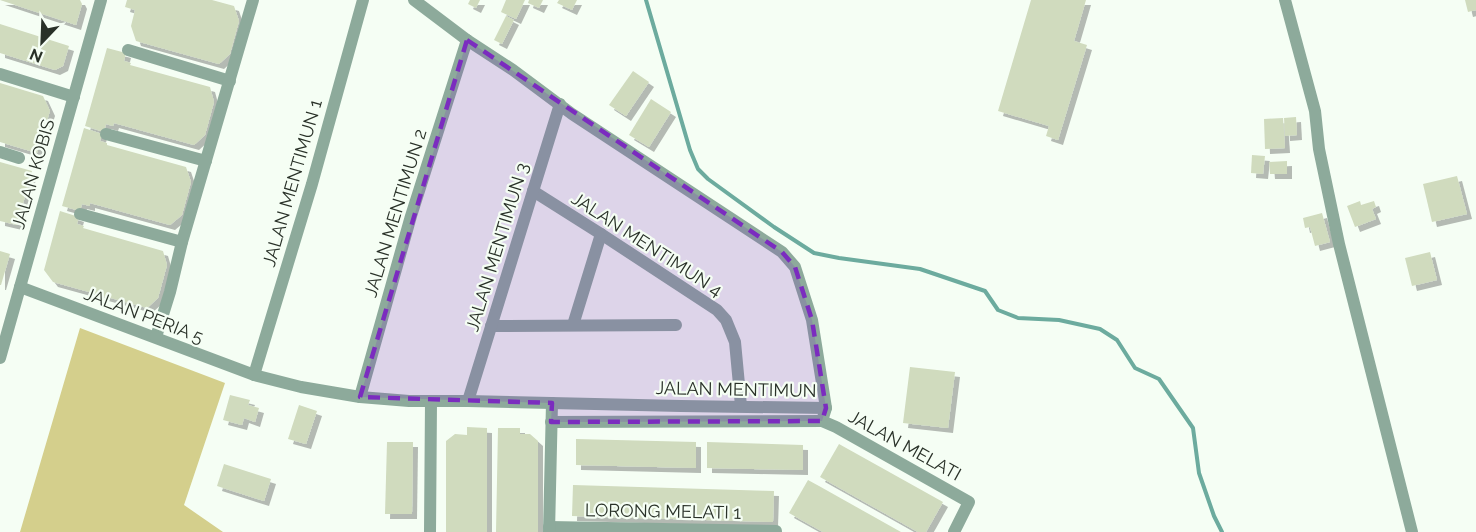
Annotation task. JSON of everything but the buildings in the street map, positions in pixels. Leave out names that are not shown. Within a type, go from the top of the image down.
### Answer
[{"type":"street","name":"JALAN KOBIS","points":[[0,358],[101,0]]},
{"type":"street","points":[[156,338],[253,0]]},
{"type":"street","name":"JALAN MENTIMUN 1","points":[[254,375],[312,184],[363,0]]},
{"type":"street","name":"JALAN MENTIMUN","points":[[254,375],[360,398],[431,402],[468,400],[741,406],[824,415],[812,320],[795,267],[782,252],[582,121],[414,0]]},
{"type":"street","points":[[1285,0],[1315,111],[1319,149],[1339,244],[1412,532]]},
{"type":"street","name":"JALAN MENTIMUN 2","points":[[360,398],[411,216],[467,40]]},
{"type":"street","points":[[128,50],[230,81]]},
{"type":"street","points":[[0,74],[74,97]]},
{"type":"street","name":"JALAN MENTIMUN 3","points":[[468,400],[560,104]]},
{"type":"street","points":[[106,134],[206,161]]},
{"type":"street","points":[[0,152],[19,158]]},
{"type":"street","name":"JALAN MENTIMUN 4","points":[[533,191],[717,310],[726,320],[735,342],[741,406]]},
{"type":"street","points":[[80,214],[182,242]]},
{"type":"street","points":[[573,325],[602,234]]},
{"type":"street","name":"JALAN PERIA 5","points":[[20,287],[254,375]]},
{"type":"street","points":[[491,326],[676,325]]},
{"type":"street","points":[[430,532],[431,402]]},
{"type":"street","points":[[549,530],[552,403]]},
{"type":"street","name":"JALAN MELATI","points":[[551,422],[824,415],[836,427],[969,502],[954,532]]},
{"type":"street","name":"LORONG MELATI 1","points":[[549,530],[776,531]]},
{"type":"highlighted area","points":[[467,40],[782,252],[795,267],[812,320],[826,408],[822,421],[551,422],[552,403],[360,397]]},
{"type":"shaded area","points":[[80,328],[225,383],[184,505],[223,532],[20,532]]},
{"type":"waterway","points":[[646,0],[690,150],[698,169],[708,179],[814,253],[920,269],[985,291],[998,310],[1018,318],[1059,320],[1100,329],[1117,340],[1135,368],[1159,379],[1193,428],[1199,473],[1222,532]]}]
